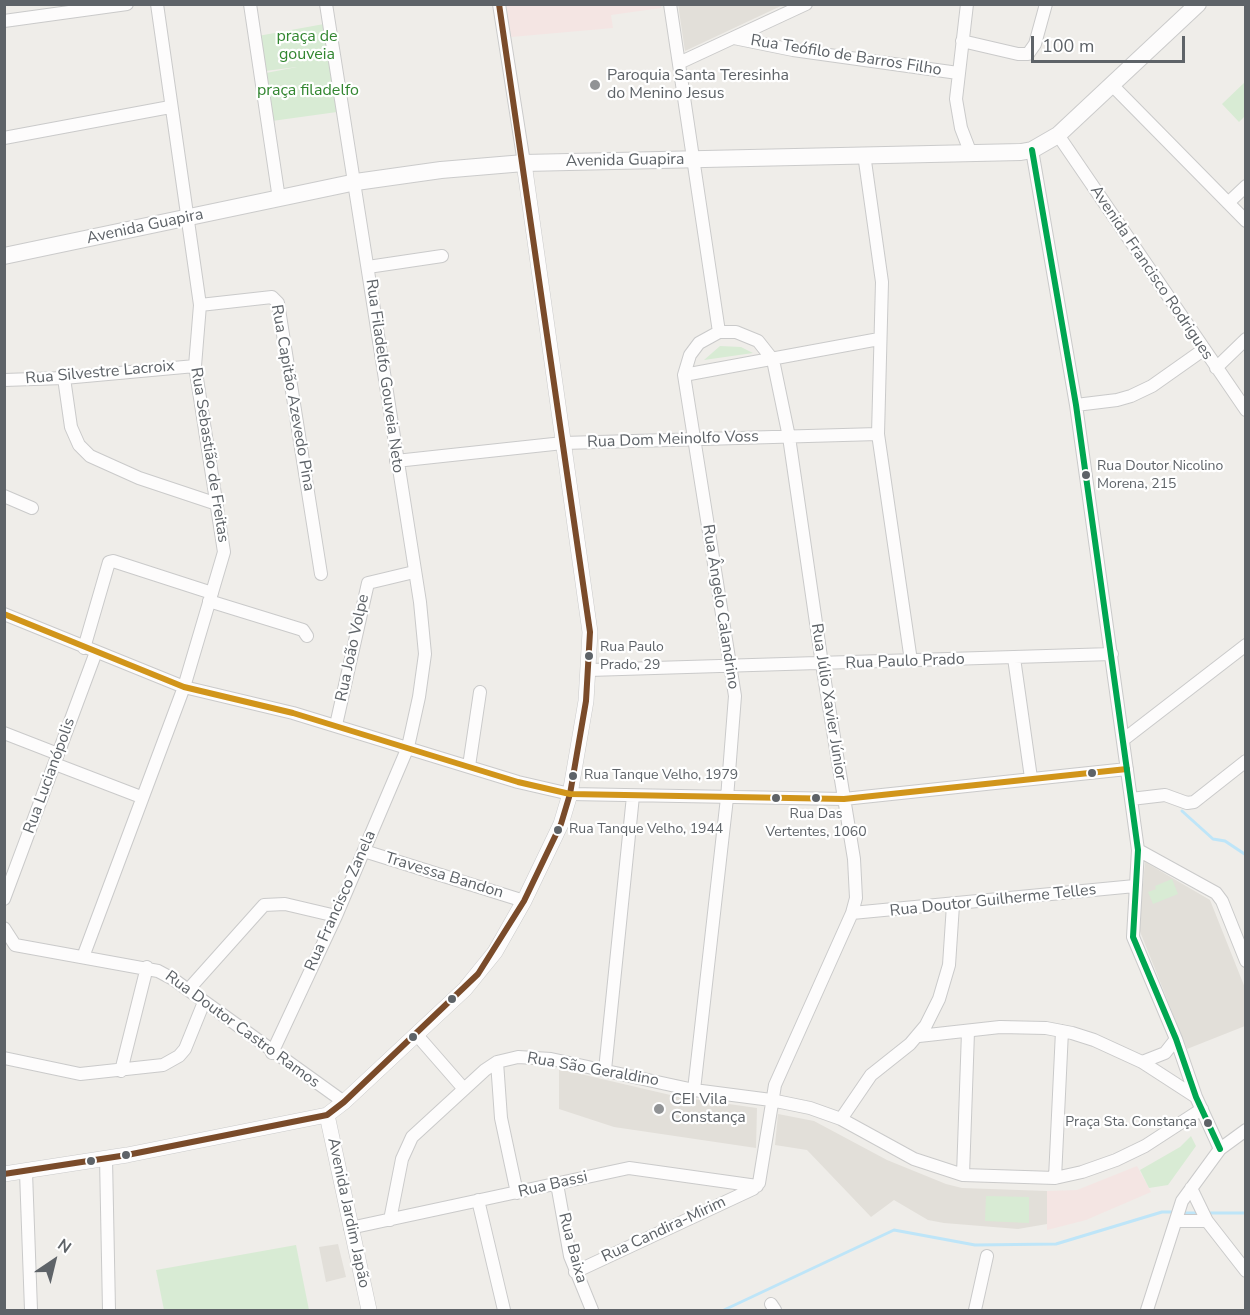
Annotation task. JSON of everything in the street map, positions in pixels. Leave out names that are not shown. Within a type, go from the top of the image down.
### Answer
[{"type":"main road","name":"Avenida Guapira","points":[[4,256],[356,182],[441,170],[524,163],[864,154],[971,154],[1032,150],[1058,135],[1198,4]]},
{"type":"street","points":[[4,21],[127,4]]},
{"type":"street","name":"Rua Sebastião de Freitas","points":[[83,957],[184,687],[224,552],[195,366],[200,305],[157,4]]},
{"type":"street","points":[[250,4],[279,199]]},
{"type":"street","name":"Rua Filadelfo Gouveia Neto","points":[[326,4],[356,182],[396,461],[424,629],[425,654],[419,697],[408,747]]},
{"type":"street","points":[[4,1174],[106,1158],[327,1115],[344,1102],[478,974],[495,952],[524,901],[561,824],[570,794],[589,670],[590,632],[524,163],[499,4]]},
{"type":"street","points":[[670,4],[719,333]]},
{"type":"street","points":[[679,63],[806,4]]},
{"type":"street","points":[[967,4],[956,99],[971,154]]},
{"type":"street","points":[[962,41],[1018,54],[1028,54],[1035,45],[1046,4]]},
{"type":"street","name":"Rua Teófilo de Barros Filho","points":[[734,38],[793,50],[958,73]]},
{"type":"street","points":[[1112,84],[1245,221]]},
{"type":"street","points":[[4,138],[170,107]]},
{"type":"street","name":"Avenida Francisco Rodrigues","points":[[1058,135],[1245,410]]},
{"type":"street","points":[[1032,150],[1076,405],[1113,654],[1138,850],[1133,926],[1136,947],[1176,1039],[1196,1097],[1220,1149]]},
{"type":"street","points":[[864,154],[880,253],[882,282],[878,434],[911,661]]},
{"type":"street","points":[[1228,203],[1245,186]]},
{"type":"street","points":[[368,267],[442,256]]},
{"type":"street","name":"Rua Capitão Azevedo Pina","points":[[200,305],[272,297],[278,303],[321,574]]},
{"type":"street","points":[[773,360],[764,346],[751,336],[736,332],[719,333],[705,338],[694,348],[684,375],[773,360],[879,339]]},
{"type":"street","points":[[1216,368],[1245,339]]},
{"type":"street","points":[[1076,405],[1131,396],[1152,386],[1203,350]]},
{"type":"street","name":"Rua Júlio Xavier Júnior","points":[[755,1187],[761,1179],[775,1085],[852,913],[857,886],[789,437],[773,360]]},
{"type":"street","name":"Rua Silvestre Lacroix","points":[[4,380],[64,378],[195,366]]},
{"type":"street","name":"Rua Ângelo Calandrino","points":[[684,375],[730,666],[734,710],[727,798],[694,1090]]},
{"type":"street","points":[[64,378],[71,427],[79,445],[90,456],[139,478],[217,504]]},
{"type":"street","name":"Rua Dom Meinolfo Voss","points":[[396,461],[563,443],[878,434]]},
{"type":"street","points":[[4,496],[32,508]]},
{"type":"street","name":"Rua Lucianópolis","points":[[4,899],[57,759],[90,650],[109,562],[113,561],[211,597]]},
{"type":"street","name":"Rua João Volpe","points":[[336,725],[368,583],[414,572]]},
{"type":"street","points":[[211,597],[303,630],[307,636]]},
{"type":"street","points":[[4,614],[184,687],[336,725],[570,794],[844,800],[1127,769]]},
{"type":"street","points":[[1123,740],[1245,645]]},
{"type":"street","name":"Rua Paulo Prado","points":[[589,670],[1113,654]]},
{"type":"street","points":[[1014,658],[1031,778]]},
{"type":"street","points":[[470,766],[480,692]]},
{"type":"street","points":[[4,734],[141,797]]},
{"type":"street","name":"Rua Francisco Zanela","points":[[272,1053],[336,916],[408,747]]},
{"type":"street","points":[[1131,799],[1164,795],[1187,803],[1194,802],[1245,761]]},
{"type":"street","points":[[605,1070],[633,796]]},
{"type":"street","points":[[1138,850],[1216,893],[1222,901],[1245,961]]},
{"type":"street","name":"Travessa Bandon","points":[[364,851],[524,901]]},
{"type":"street","name":"Rua Doutor Guilherme Telles","points":[[852,913],[1135,886]]},
{"type":"street","points":[[188,990],[264,904],[285,904],[336,916]]},
{"type":"street","points":[[841,1119],[871,1075],[919,1036],[934,1010],[945,983],[952,939],[953,905]]},
{"type":"street","points":[[4,928],[15,945],[4,953]]},
{"type":"street","name":"Rua Doutor Castro Ramos","points":[[15,945],[147,967],[173,979],[272,1053],[344,1102]]},
{"type":"street","points":[[121,1071],[147,967]]},
{"type":"street","points":[[4,1058],[80,1074],[163,1065],[179,1056],[189,1041],[204,1002]]},
{"type":"street","points":[[919,1036],[1023,1027],[1062,1032],[1094,1040],[1142,1062],[1196,1097]]},
{"type":"street","points":[[963,1175],[968,1032]]},
{"type":"street","points":[[1055,1178],[1062,1032]]},
{"type":"street","points":[[416,1034],[464,1089]]},
{"type":"street","points":[[1142,1062],[1165,1053],[1176,1039]]},
{"type":"street","name":"Rua São Geraldino","points":[[390,1220],[406,1147],[412,1137],[497,1062],[518,1057],[534,1057],[694,1090],[771,1100],[810,1108],[841,1119],[914,1159],[963,1175],[1055,1178],[1116,1160],[1145,1146],[1202,1109]]},
{"type":"street","points":[[497,1062],[501,1118],[517,1193]]},
{"type":"street","name":"Avenida Jardim Japão","points":[[327,1115],[369,1311]]},
{"type":"street","points":[[1147,1311],[1177,1219],[1220,1149],[1245,1130]]},
{"type":"street","points":[[106,1158],[109,1311]]},
{"type":"street","name":"Rua Bassi","points":[[350,1228],[628,1168],[755,1187]]},
{"type":"street","points":[[26,1172],[31,1311]]},
{"type":"street","name":"Rua Baixa","points":[[557,1184],[575,1272],[592,1311]]},
{"type":"street","name":"Rua Candira-Mirim","points":[[575,1272],[755,1187]]},
{"type":"street","points":[[1191,1195],[1245,1271]]},
{"type":"street","points":[[478,1200],[504,1311]]},
{"type":"street","points":[[1177,1219],[1207,1220]]},
{"type":"street","points":[[975,1311],[987,1256]]},
{"type":"shaded area","points":[[678,4],[783,4],[783,5],[685,51]]},
{"type":"shaded area","points":[[506,5],[661,5],[661,8],[611,15],[613,28],[511,37]]},
{"type":"shaded area","points":[[1145,862],[1210,900],[1245,988],[1245,1026],[1187,1049],[1139,929]]},
{"type":"shaded area","name":"CEI Vila Constança","points":[[559,1069],[679,1097],[757,1108],[756,1148],[614,1127],[559,1109]]},
{"type":"shaded area","points":[[778,1114],[814,1121],[887,1160],[946,1184],[962,1188],[1047,1191],[1047,1224],[1018,1229],[944,1223],[928,1220],[894,1200],[871,1217],[807,1150],[775,1145]]},
{"type":"shaded area","points":[[1137,1166],[1151,1192],[1086,1220],[1047,1230],[1047,1191],[1077,1190]]},
{"type":"shaded area","points":[[338,1244],[346,1277],[326,1282],[319,1247]]},
{"type":"green space","points":[[324,24],[337,112],[272,121],[266,73],[297,67],[265,71],[258,36]]},
{"type":"green space","points":[[1245,82],[1245,116],[1239,122],[1222,104]]},
{"type":"green space","points":[[720,346],[741,347],[753,353],[704,360]]},
{"type":"green space","points":[[1172,879],[1178,894],[1153,904],[1148,892],[1156,889],[1155,886]]},
{"type":"green space","points":[[1191,1136],[1196,1146],[1168,1185],[1149,1188],[1140,1170],[1180,1147]]},
{"type":"green space","points":[[986,1196],[1029,1197],[1029,1223],[985,1221]]},
{"type":"green space","points":[[296,1245],[309,1310],[164,1310],[156,1270]]},
{"type":"waterway","points":[[1182,811],[1213,839],[1225,841],[1246,855]]},
{"type":"waterway","points":[[724,1310],[894,1230],[975,1245],[1056,1244],[1162,1212],[1175,1212]]},
{"type":"waterway","points":[[1181,1213],[1199,1213]]},
{"type":"waterway","points":[[1208,1213],[1246,1213]]},
{"type":"transit line","points":[[4,1174],[127,1155],[327,1115],[344,1102],[478,974],[524,901],[561,824],[570,794],[586,701],[590,632],[499,4]]},
{"type":"transit line","points":[[1032,150],[1076,405],[1138,850],[1133,937],[1176,1039],[1196,1097],[1220,1149]]},
{"type":"transit line","points":[[4,614],[184,687],[293,713],[518,782],[570,794],[844,799],[1127,769]]},
{"type":"place","name":"Paroquia Santa Teresinha do Menino Jesus","points":[[595,85]]},
{"type":"place","name":"Rua Doutor Nicolino Morena, 215","points":[[1086,475]]},
{"type":"place","name":"Rua Paulo Prado, 29","points":[[589,656]]},
{"type":"place","name":"Rua Tanque Velho, 1979","points":[[573,776]]},
{"type":"place","name":"Rua Das Vertentes, 1060","points":[[816,798]]},
{"type":"place","name":"Rua Tanque Velho, 1944","points":[[558,830]]},
{"type":"place","name":"CEI Vila Constança","points":[[659,1109]]},
{"type":"place","name":"Praça Sta. Constança","points":[[1208,1123]]},
{"type":"park label","name":"praça de gouveia","points":[[307,46]]},
{"type":"park label","name":"praça filadelfo","points":[[308,91]]}]
